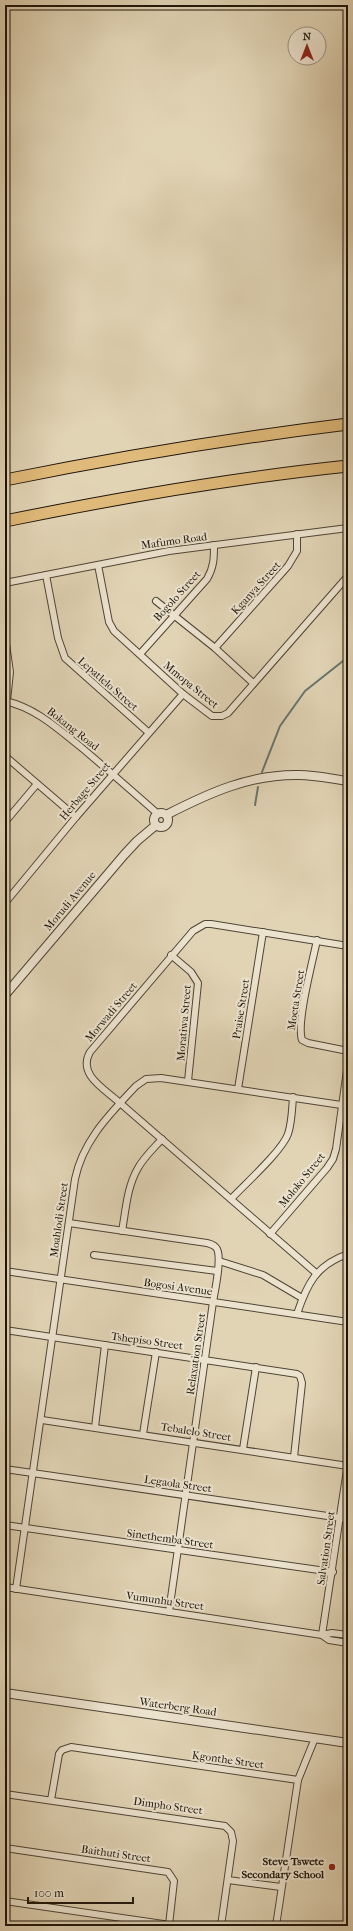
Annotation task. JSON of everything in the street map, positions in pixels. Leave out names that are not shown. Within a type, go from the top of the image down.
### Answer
[{"type":"highway","points":[[5,480],[81,464],[218,441],[348,424]]},
{"type":"highway","points":[[5,521],[85,505],[199,486],[348,466]]},
{"type":"street","name":"Mafumo Road","points":[[5,583],[169,551],[348,528]]},
{"type":"street","name":"Kganya Street","points":[[215,648],[288,566],[295,556],[297,534]]},
{"type":"street","name":"Bogolo Street","points":[[140,654],[211,572],[214,561],[214,545]]},
{"type":"street","name":"Mmopa Street","points":[[98,565],[112,628],[183,694],[212,716],[217,717],[228,713],[348,576]]},
{"type":"street","name":"Lepatlelo Street","points":[[46,575],[58,638],[66,658],[148,732]]},
{"type":"street","points":[[156,601],[172,616],[215,648],[253,683]]},
{"type":"street","points":[[5,637],[10,672],[6,701]]},
{"type":"street","name":"Herbage Street","points":[[5,903],[76,816],[148,732],[183,694]]},
{"type":"street","name":"Bokang Road","points":[[6,701],[29,710],[47,720],[162,815]]},
{"type":"street","points":[[5,756],[76,816]]},
{"type":"street","name":"Morudi Avenue","points":[[5,995],[124,854],[156,825],[161,827],[166,825],[168,820],[162,815],[213,792],[250,780],[274,776],[300,775],[348,781]]},
{"type":"street","points":[[5,822],[37,784]]},
{"type":"street","points":[[156,825],[154,820],[162,815]]},
{"type":"street","name":"Morwadi Street","points":[[316,1273],[120,1103],[89,1075],[86,1068],[88,1056],[171,955],[193,930],[205,924],[317,940],[348,946]]},
{"type":"street","name":"Praise Street","points":[[238,1089],[263,932]]},
{"type":"street","name":"Moeta Street","points":[[317,940],[301,1021],[300,1036],[302,1040],[308,1043],[348,1051]]},
{"type":"street","name":"Moratiwa Street","points":[[171,955],[191,972],[198,982],[188,1081]]},
{"type":"street","name":"Moloko Street","points":[[270,1234],[331,1164],[336,1149],[345,1106],[348,1063]]},
{"type":"street","name":"Moahlodi Street","points":[[16,1589],[42,1420],[52,1337],[70,1223],[75,1179],[81,1157],[95,1132],[136,1086],[146,1079],[162,1078],[188,1081],[345,1106]]},
{"type":"street","points":[[231,1199],[282,1146],[288,1135],[293,1097]]},
{"type":"street","points":[[122,1231],[128,1195],[134,1176],[141,1163],[162,1139]]},
{"type":"street","points":[[70,1223],[212,1244],[218,1250],[219,1261],[263,1275],[302,1298]]},
{"type":"street","points":[[296,1314],[306,1288],[316,1273],[330,1262],[348,1254]]},
{"type":"street","points":[[94,1255],[217,1270]]},
{"type":"street","name":"Relaxation Street","points":[[169,1612],[219,1261]]},
{"type":"street","name":"Bogosi Avenue","points":[[5,1271],[348,1322]]},
{"type":"street","name":"Tshepiso Street","points":[[5,1330],[294,1373],[300,1376],[302,1380],[294,1458]]},
{"type":"street","points":[[95,1427],[106,1345]]},
{"type":"street","points":[[143,1434],[156,1352]]},
{"type":"street","points":[[243,1449],[256,1367]]},
{"type":"street","name":"Tebalelo Street","points":[[42,1420],[348,1465]]},
{"type":"street","name":"Salvation Street","points":[[322,1635],[333,1572],[348,1465]]},
{"type":"street","name":"Legaola Street","points":[[5,1469],[348,1520]]},
{"type":"street","name":"Sinethemba Street","points":[[5,1525],[333,1572]]},
{"type":"street","name":"Vumunhu Street","points":[[5,1588],[322,1635],[332,1633],[348,1635]]},
{"type":"street","name":"Vumunhu Street","points":[[322,1635],[329,1640],[348,1643]]},
{"type":"street","name":"Waterberg Road","points":[[5,1693],[348,1743]]},
{"type":"street","points":[[276,1926],[298,1780],[315,1738]]},
{"type":"street","name":"Kgonthe Street","points":[[51,1800],[59,1754],[62,1750],[71,1747],[298,1780]]},
{"type":"street","name":"Dimpho Street","points":[[5,1794],[225,1826],[231,1832],[233,1838],[221,1926]]},
{"type":"street","name":"Baithuti Street","points":[[5,1848],[168,1872],[173,1877],[174,1881],[169,1925]]},
{"type":"street","points":[[228,1880],[282,1887]]},
{"type":"street","points":[[5,1901],[177,1926]]},
{"type":"waterway","points":[[262,772],[280,726],[305,691],[348,657]]},
{"type":"waterway","points":[[255,805],[258,787]]},
{"type":"place","name":"Steve Tswete Secondary School","points":[[332,1867]]}]
